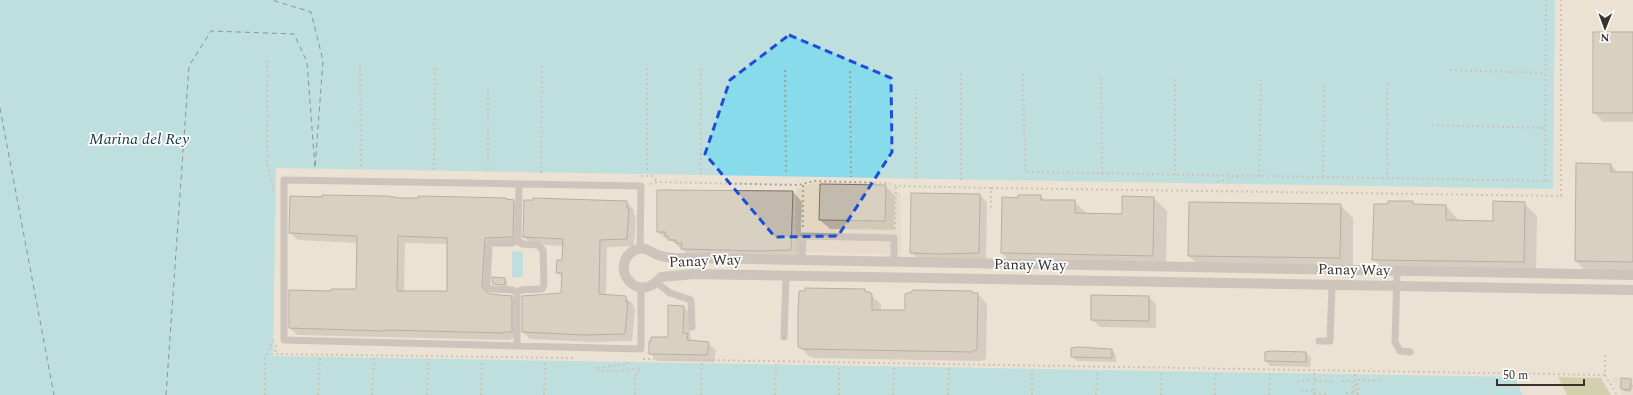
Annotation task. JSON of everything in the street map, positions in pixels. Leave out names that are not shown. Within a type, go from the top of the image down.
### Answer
[{"type":"street","name":"Panay Way","points":[[640,249],[648,249],[661,256],[692,258],[1633,275]]},
{"type":"street","points":[[640,249],[628,256],[624,265],[624,272],[628,280],[633,285],[641,288]]},
{"type":"street","name":"Panay Way","points":[[641,288],[648,288],[657,283],[661,277],[694,274],[1633,290]]},
{"type":"lane","points":[[640,249],[641,186],[284,180],[284,340],[641,349],[641,288]]},
{"type":"lane","points":[[517,346],[517,294],[521,290],[542,289],[544,285],[543,250],[538,245],[522,244],[518,240],[519,184]]},
{"type":"lane","points":[[802,260],[803,236],[894,238],[894,262]]},
{"type":"lane","points":[[517,294],[513,290],[491,289],[487,286],[489,246],[491,243],[512,243],[518,240]]},
{"type":"lane","points":[[1397,271],[1395,342],[1400,351],[1410,352]]},
{"type":"lane","points":[[784,337],[786,275]]},
{"type":"lane","points":[[657,283],[670,293],[691,300],[692,327]]},
{"type":"lane","points":[[1319,341],[1330,341],[1332,285]]},
{"type":"path","points":[[1544,181],[1546,0]]},
{"type":"path","points":[[641,186],[658,182],[803,184],[815,181],[887,183],[896,186],[991,188],[1561,196],[1561,0]]},
{"type":"path","points":[[267,60],[267,164],[273,192],[276,192]]},
{"type":"path","points":[[360,64],[361,169]]},
{"type":"path","points":[[541,173],[542,64]]},
{"type":"path","points":[[434,170],[435,65]]},
{"type":"path","points":[[647,68],[647,173]]},
{"type":"path","points":[[701,68],[701,175]]},
{"type":"path","points":[[785,70],[786,175]]},
{"type":"path","points":[[1450,70],[1546,73]]},
{"type":"path","points":[[850,71],[851,177]]},
{"type":"path","points":[[961,73],[961,180]]},
{"type":"path","points":[[1023,74],[1025,172],[1552,181]]},
{"type":"path","points":[[1101,77],[1102,174]]},
{"type":"path","points":[[1175,78],[1175,175]]},
{"type":"path","points":[[1259,176],[1261,80]]},
{"type":"path","points":[[1324,82],[1324,177]]},
{"type":"path","points":[[1387,83],[1387,178]]},
{"type":"path","points":[[488,88],[488,172]]},
{"type":"path","points":[[916,93],[916,179]]},
{"type":"path","points":[[1432,125],[1545,128]]},
{"type":"path","points":[[1217,182],[1239,176]]},
{"type":"path","points":[[803,184],[803,236]]},
{"type":"path","points":[[894,238],[896,186]]},
{"type":"path","points":[[991,188],[991,208]]},
{"type":"path","points":[[265,395],[265,360],[273,340]]},
{"type":"path","points":[[1605,355],[1605,375],[1617,395]]},
{"type":"path","points":[[318,395],[320,357]]},
{"type":"path","points":[[372,395],[374,358]]},
{"type":"path","points":[[427,395],[428,359]]},
{"type":"path","points":[[481,395],[482,360]]},
{"type":"path","points":[[544,361],[544,395]]},
{"type":"path","points":[[628,362],[628,364],[597,368],[598,371],[619,371],[640,368],[640,371],[635,376],[635,395]]},
{"type":"path","points":[[700,395],[702,363]]},
{"type":"path","points":[[775,395],[776,364]]},
{"type":"path","points":[[839,365],[839,395]]},
{"type":"path","points":[[893,395],[894,367]]},
{"type":"path","points":[[948,395],[949,368]]},
{"type":"path","points":[[1032,369],[1032,395]]},
{"type":"path","points":[[1096,395],[1097,370]]},
{"type":"path","points":[[1161,395],[1162,371]]},
{"type":"path","points":[[1215,395],[1216,372]]},
{"type":"path","points":[[1269,395],[1270,373]]},
{"type":"path","points":[[1314,373],[1314,393]]},
{"type":"path","points":[[1355,374],[1357,392]]},
{"type":"path","points":[[1297,380],[1311,380]]},
{"type":"path","points":[[1357,392],[1358,380],[1383,380]]},
{"type":"path","points":[[1315,381],[1332,381]]},
{"type":"path","points":[[1342,381],[1352,381],[1354,391],[1357,392]]},
{"type":"path","points":[[1301,391],[1327,394]]},
{"type":"path","points":[[1346,393],[1357,392]]},
{"type":"highlighted area","points":[[789,35],[891,78],[892,152],[838,236],[775,237],[705,154],[730,80]]},
{"type":"shaded area","points":[[817,182],[886,184],[901,194],[901,254],[795,252],[796,189]]},
{"type":"shaded area","points":[[1612,377],[1633,377],[1633,395],[1622,395]]},
{"type":"green space","points":[[1558,377],[1601,378],[1611,395],[1567,395]]},
{"type":"water","name":"Marina del Rey","points":[[0,0],[1555,0],[1553,189],[276,168],[273,356],[1514,377],[1523,395],[0,395]]},
{"type":"water","points":[[512,251],[523,252],[523,277],[512,277]]},
{"type":"building","points":[[1593,32],[1633,32],[1633,113],[1593,113]]},
{"type":"building","points":[[1576,163],[1611,164],[1611,172],[1633,172],[1633,262],[1575,261]]},
{"type":"building","points":[[820,184],[886,185],[885,221],[819,220]]},
{"type":"building","points":[[657,190],[793,191],[791,250],[760,251],[681,249],[682,243],[676,243],[676,240],[670,240],[668,236],[665,236],[665,232],[657,232]]},
{"type":"building","points":[[911,193],[980,194],[979,253],[910,253]]},
{"type":"building","points":[[322,195],[418,198],[418,196],[506,198],[514,200],[513,237],[485,238],[482,286],[484,290],[490,294],[512,296],[512,332],[385,331],[289,328],[289,290],[331,291],[331,289],[356,289],[357,236],[289,233],[290,196],[322,197]],"holes":[[[398,236],[447,238],[447,291],[397,291]]]},
{"type":"building","points":[[1018,195],[1041,195],[1041,200],[1075,200],[1075,213],[1122,214],[1122,196],[1154,197],[1153,256],[1001,253],[1002,197],[1018,198]]},
{"type":"building","points":[[533,198],[627,201],[627,208],[629,208],[627,239],[600,240],[599,294],[626,296],[626,302],[628,302],[625,334],[584,335],[522,332],[522,296],[561,293],[562,273],[556,273],[557,260],[562,260],[563,239],[523,237],[524,200],[533,200]]},
{"type":"building","points":[[1388,201],[1413,201],[1413,204],[1446,205],[1446,220],[1493,221],[1493,201],[1525,202],[1524,262],[1372,260],[1374,204],[1388,204]]},
{"type":"building","points":[[1189,202],[1341,204],[1340,258],[1188,256]]},
{"type":"building","points":[[492,277],[505,278],[505,285],[493,284]]},
{"type":"building","points":[[805,288],[865,289],[865,292],[870,292],[872,294],[872,310],[905,310],[905,294],[912,292],[912,290],[972,291],[972,293],[978,293],[977,349],[972,352],[803,349],[798,347],[798,313],[799,291],[805,291]]},
{"type":"building","points":[[1091,295],[1149,296],[1149,321],[1091,320]]},
{"type":"building","points":[[668,305],[684,306],[683,333],[688,334],[687,340],[709,342],[707,355],[649,354],[649,341],[651,341],[651,337],[668,337]]},
{"type":"building","points":[[1071,348],[1112,349],[1112,358],[1071,357]]},
{"type":"building","points":[[1265,352],[1306,352],[1306,362],[1265,361]]},
{"type":"building","points":[[1621,378],[1631,379],[1629,390],[1621,389]]},
{"type":"ferry route","points":[[166,395],[189,66],[211,31],[294,34],[307,62],[315,168],[323,61],[311,12],[272,0]]},
{"type":"ferry route","points":[[0,108],[54,395]]}]
